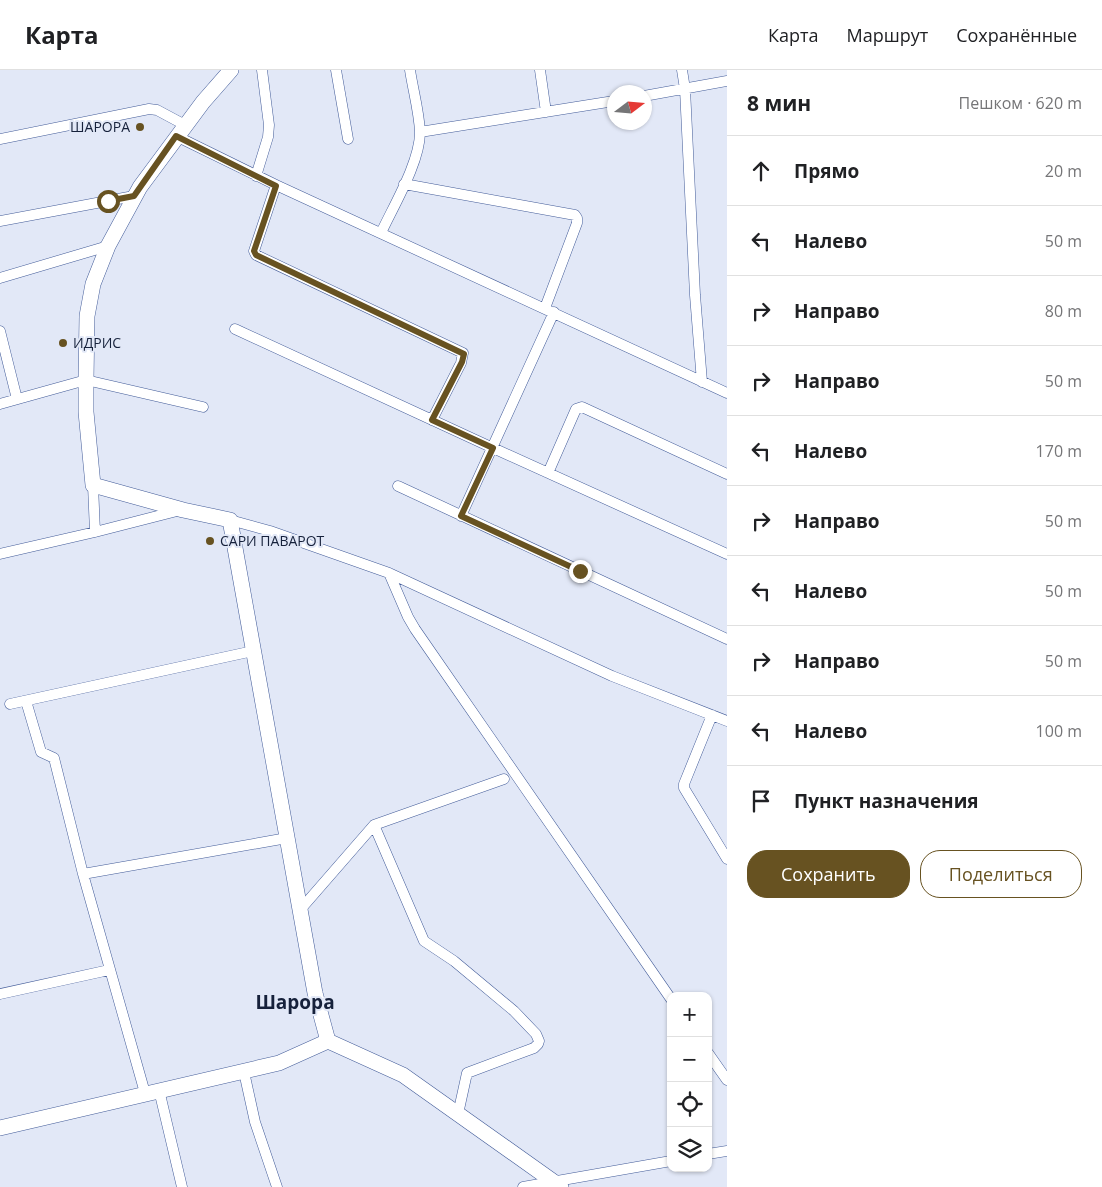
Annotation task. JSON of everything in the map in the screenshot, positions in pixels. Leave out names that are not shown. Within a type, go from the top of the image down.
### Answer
[{"type":"street","points":[[95,532],[93,484],[86,412],[89,308],[93,284],[108,246],[134,196],[180,131],[231,70]]},
{"type":"street","points":[[256,176],[268,137],[269,124],[262,70]]},
{"type":"street","points":[[336,70],[348,139]]},
{"type":"street","points":[[381,233],[412,167],[417,150],[420,132],[410,70]]},
{"type":"street","points":[[540,70],[546,112]]},
{"type":"street","points":[[682,70],[685,89],[695,295],[702,382]]},
{"type":"street","points":[[652,95],[727,81]]},
{"type":"street","points":[[420,132],[607,102]]},
{"type":"street","points":[[0,139],[149,109],[157,110],[164,113],[180,131],[276,186],[727,393]]},
{"type":"street","points":[[404,184],[575,215],[577,218],[549,310],[493,448],[461,516]]},
{"type":"street","points":[[276,186],[254,251],[257,256],[463,353],[462,362],[432,420]]},
{"type":"street","points":[[0,221],[134,196]]},
{"type":"street","points":[[0,278],[108,246]]},
{"type":"street","points":[[235,329],[727,554]]},
{"type":"street","points":[[0,331],[18,399]]},
{"type":"street","points":[[0,404],[86,380],[203,407]]},
{"type":"street","points":[[548,473],[576,409],[582,407],[727,474]]},
{"type":"street","points":[[93,484],[183,510],[270,531],[390,573],[612,676],[727,721]]},
{"type":"street","points":[[398,486],[727,639]]},
{"type":"street","points":[[0,554],[183,510]]},
{"type":"street","points":[[230,520],[315,993],[328,1041]]},
{"type":"street","points":[[390,573],[408,617],[415,629],[667,992]]},
{"type":"street","points":[[10,704],[253,651]]},
{"type":"street","points":[[26,701],[41,752],[54,758],[82,874],[109,970],[152,1091],[182,1187]]},
{"type":"street","points":[[712,715],[684,788],[727,859]]},
{"type":"street","points":[[300,910],[374,825],[504,779]]},
{"type":"street","points":[[374,825],[424,941],[454,961],[514,1011],[530,1026],[538,1038],[537,1046],[528,1051],[467,1073],[458,1114]]},
{"type":"street","points":[[82,874],[287,838]]},
{"type":"street","points":[[0,994],[109,970]]},
{"type":"street","points":[[0,1128],[152,1091],[279,1063],[328,1041],[402,1076],[557,1184]]},
{"type":"street","points":[[712,1059],[727,1080]]},
{"type":"street","points":[[244,1072],[255,1122],[277,1187]]},
{"type":"street","points":[[712,1153],[727,1151]]},
{"type":"street","points":[[523,1187],[557,1184],[667,1162]]},
{"type":"place","name":"ШАРОРА","points":[[140,127]]},
{"type":"place","name":"ИДРИС","points":[[63,343]]},
{"type":"place","name":"САРИ ПАВАРОТ","points":[[210,541]]},
{"type":"district","name":"Шарора","points":[[295,1002]]},
{"type":"route","points":[[108,201],[134,196],[176,136],[276,186],[254,251],[257,256],[464,354],[462,362],[432,420],[493,448],[461,516],[580,571]]}]
